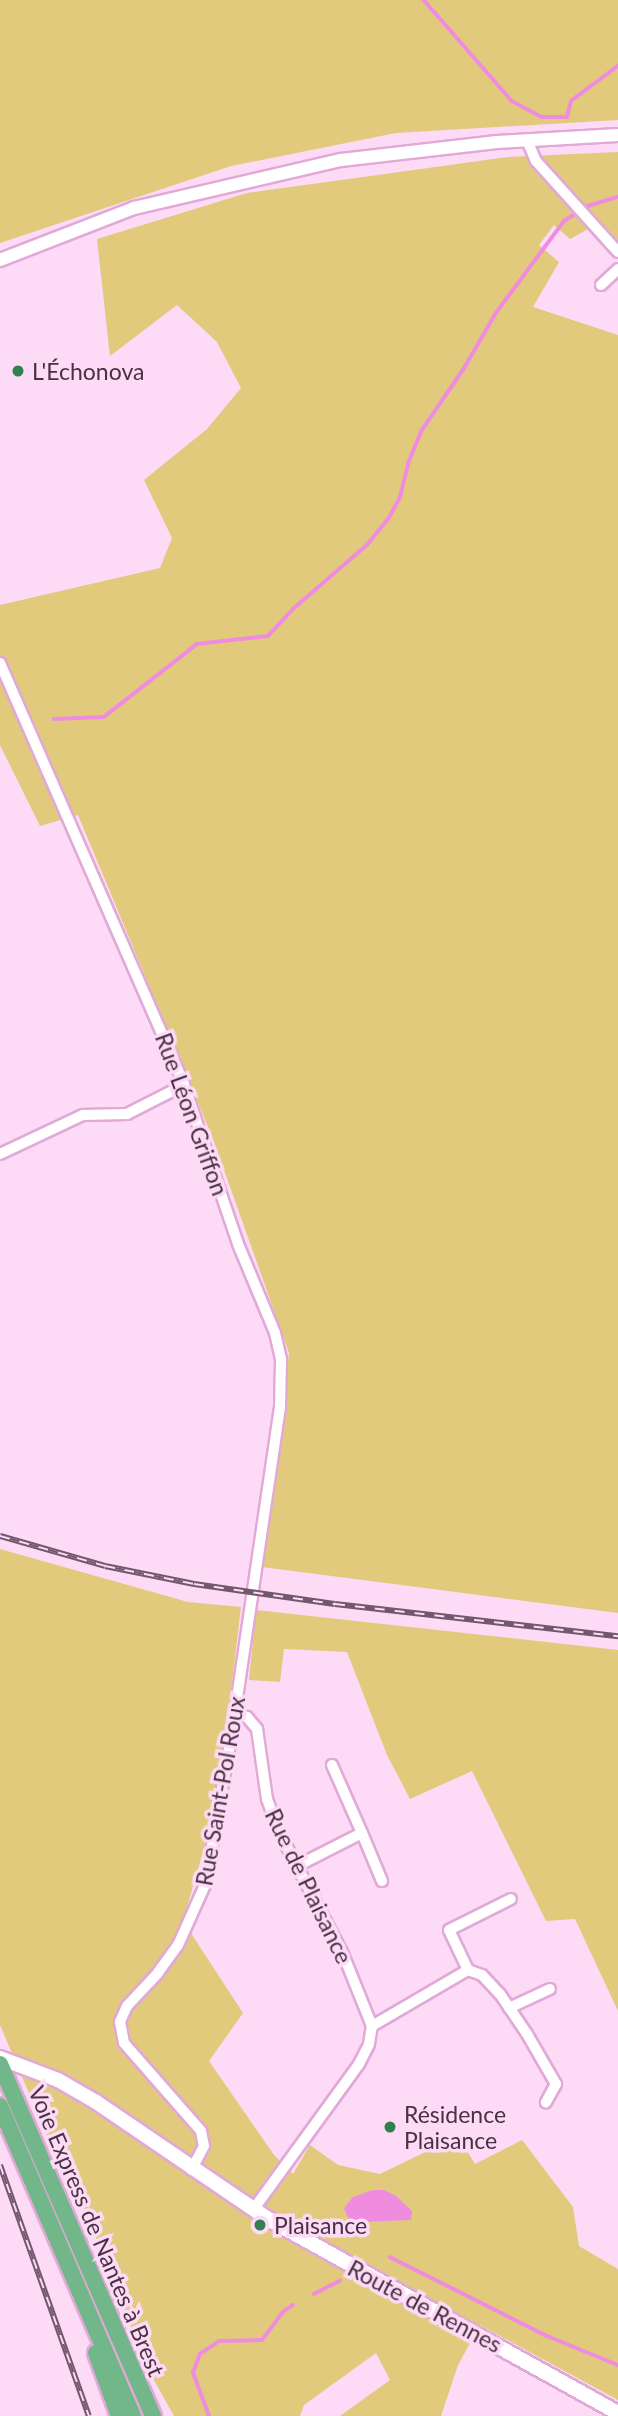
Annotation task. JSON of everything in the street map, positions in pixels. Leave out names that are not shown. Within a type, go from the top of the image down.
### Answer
[{"type":"highway","name":"Voie Express de Nantes à Brest","points":[[0,2064],[153,2416]]},
{"type":"highway","name":"Voie Express de Nantes à Brest","points":[[0,2106],[133,2416]]},
{"type":"highway","points":[[96,2327],[94,2348],[119,2416]]},
{"type":"main road","name":"Route de Rennes","points":[[0,2058],[58,2080],[96,2102],[191,2170],[253,2210],[618,2413]]},
{"type":"street","points":[[0,260],[134,208],[341,160],[426,148],[618,135]]},
{"type":"street","points":[[527,140],[536,161],[618,252]]},
{"type":"street","points":[[601,285],[618,269]]},
{"type":"street","name":"Rue Léon Griffon","points":[[0,663],[184,1085],[238,1244],[275,1333],[281,1359],[280,1408],[249,1606]]},
{"type":"street","points":[[0,1154],[83,1115],[127,1114],[184,1085]]},
{"type":"street","name":"Rue Saint-Pol Roux","points":[[191,2170],[204,2146],[201,2131],[124,2043],[120,2022],[127,2006],[158,1973],[178,1945],[205,1885],[235,1714],[249,1606]]},
{"type":"street","name":"Rue de Plaisance","points":[[235,1714],[247,1717],[257,1729],[267,1799],[295,1867],[343,1954],[372,2026]]},
{"type":"street","points":[[332,1765],[382,1881]]},
{"type":"street","points":[[295,1867],[362,1833]]},
{"type":"street","points":[[511,1899],[449,1930],[468,1970],[482,1975],[509,2008],[556,2084],[546,2102]]},
{"type":"street","points":[[253,2210],[359,2064],[369,2044],[372,2026],[468,1970]]},
{"type":"street","points":[[509,2008],[550,1989]]},
{"type":"shaded area","points":[[0,0],[618,0],[618,120],[396,133],[231,166],[0,243]]},
{"type":"shaded area","points":[[618,152],[618,241],[601,222],[570,239],[554,225],[539,245],[559,262],[533,307],[618,335],[618,1613],[262,1567],[289,1353],[213,1139],[78,815],[40,826],[0,745],[0,605],[160,568],[172,538],[144,480],[207,429],[241,388],[217,342],[177,305],[110,356],[97,239],[247,193],[508,157]]},
{"type":"shaded area","points":[[0,1549],[188,1602],[241,1607],[224,1751],[203,1852],[183,1921],[243,2013],[209,2061],[274,2155],[293,2174],[310,2145],[338,2165],[380,2174],[458,2136],[475,2164],[522,2140],[573,2207],[579,2246],[618,2269],[618,2400],[480,2325],[458,2365],[441,2416],[340,2416],[390,2380],[376,2353],[304,2405],[300,2416],[174,2416],[146,2366],[69,2169],[62,2171],[0,2025]]},
{"type":"shaded area","points":[[256,1610],[618,1650],[618,2011],[575,1919],[546,1921],[472,1771],[410,1799],[387,1755],[347,1652],[284,1649],[280,1682],[249,1680]]},
{"type":"shaded area","points":[[373,2190],[384,2190],[396,2196],[412,2211],[411,2220],[360,2222],[348,2218],[344,2208],[353,2197]]},
{"type":"waterway","points":[[424,0],[512,101],[542,117],[567,117],[571,101],[618,66]]},
{"type":"waterway","points":[[54,719],[104,717],[197,644],[268,636],[293,609],[367,545],[389,518],[400,497],[408,464],[422,430],[463,370],[496,313],[564,221],[588,206],[618,197]]},
{"type":"waterway","points":[[390,2257],[545,2335],[618,2365]]},
{"type":"waterway","points":[[314,2294],[340,2281]]},
{"type":"waterway","points":[[209,2416],[193,2373],[200,2354],[219,2341],[262,2340],[283,2312],[293,2305]]},
{"type":"railway","points":[[0,1536],[105,1566],[194,1584],[335,1604],[618,1636]]},
{"type":"railway","points":[[0,2165],[89,2416]]},
{"type":"place","name":"L'Échonova","points":[[18,371]]},
{"type":"place","name":"Résidence Plaisance","points":[[390,2127]]},
{"type":"place","name":"Plaisance","points":[[260,2225]]}]
